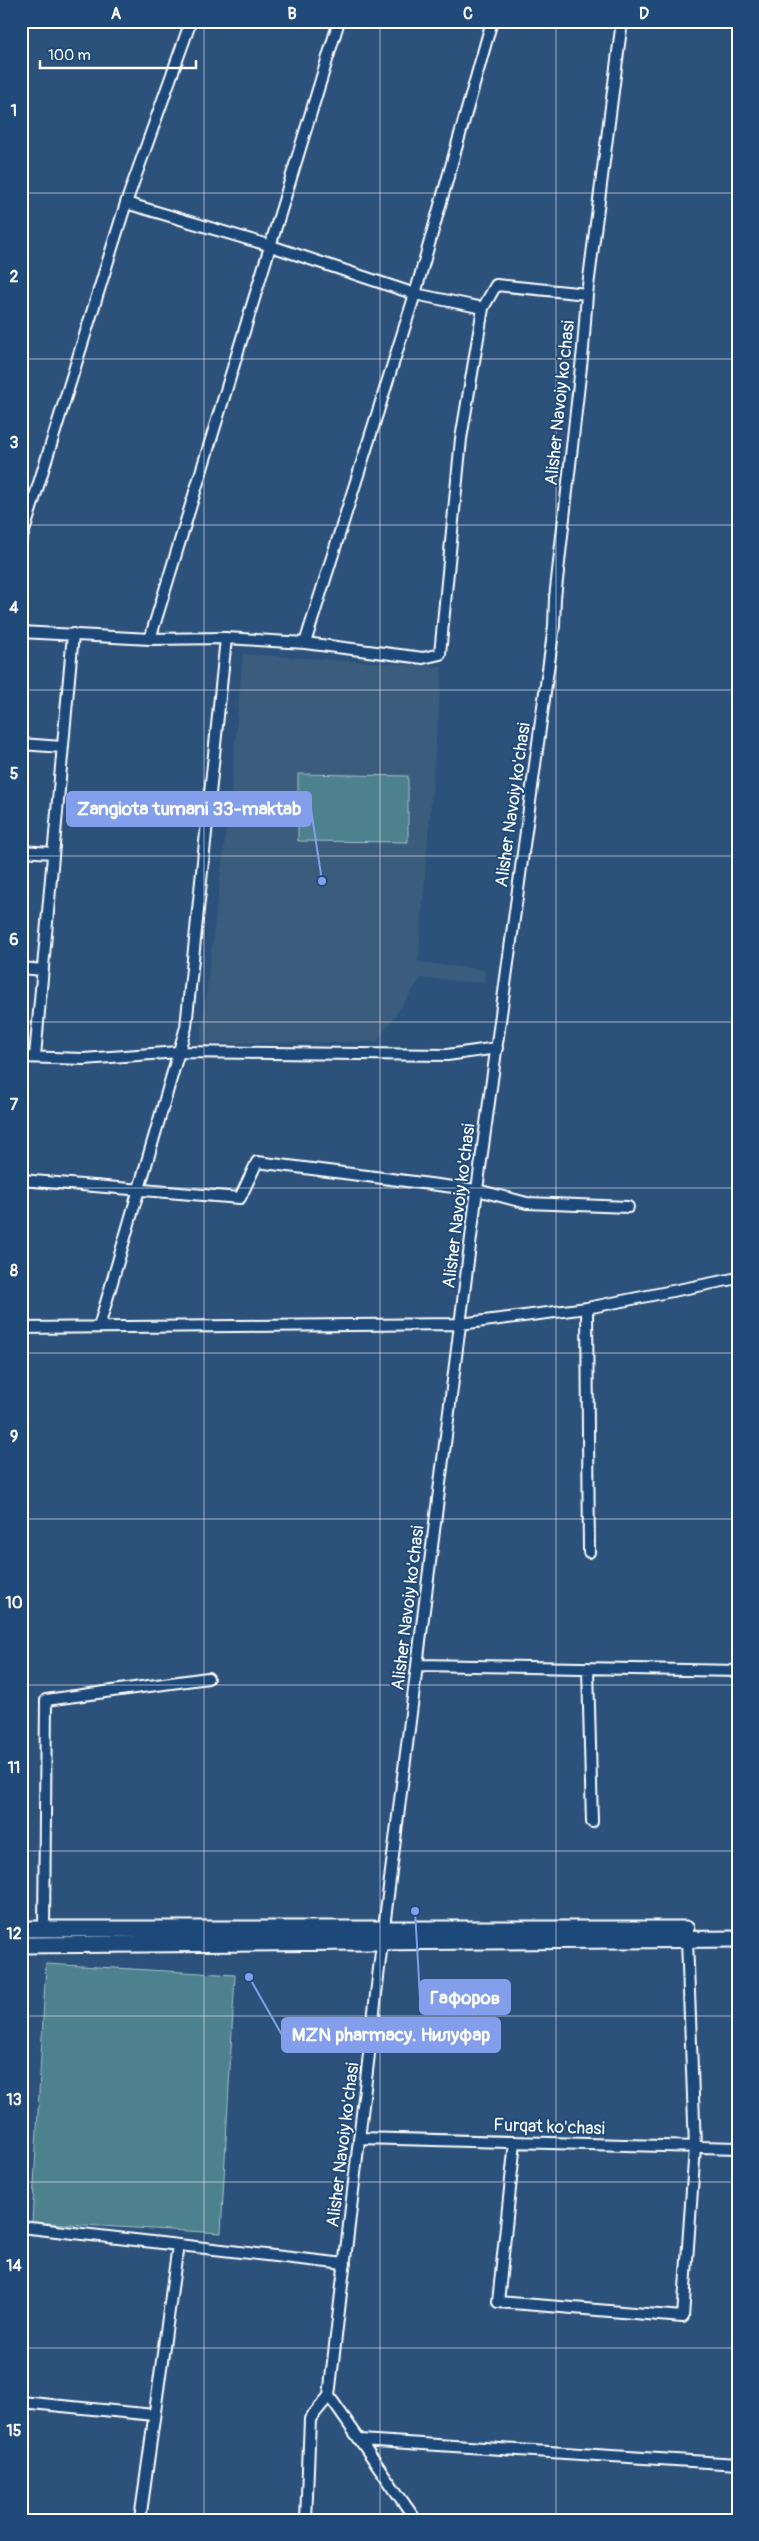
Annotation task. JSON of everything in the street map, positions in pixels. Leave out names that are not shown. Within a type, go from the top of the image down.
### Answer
[{"type":"main road","points":[[21,1929],[383,1936],[738,1939]]},
{"type":"main road","points":[[21,1945],[738,1929]]},
{"type":"street","points":[[21,541],[126,203],[191,21]]},
{"type":"street","points":[[150,639],[268,245],[339,21]]},
{"type":"street","points":[[305,643],[415,294],[492,21]]},
{"type":"street","name":"Alisher Navoiy ko'chasi","points":[[329,2396],[383,1936],[477,1190],[554,626],[555,598],[583,349],[587,294],[622,21]]},
{"type":"street","points":[[126,203],[268,245],[415,294],[483,308]]},
{"type":"street","points":[[21,632],[150,639],[226,638],[305,643],[423,658],[440,654],[461,438],[483,308],[496,286],[587,294]]},
{"type":"street","points":[[35,1056],[72,634]]},
{"type":"street","points":[[99,1327],[186,1028],[226,638]]},
{"type":"street","points":[[21,744],[62,748]]},
{"type":"street","points":[[21,852],[53,853]]},
{"type":"street","points":[[21,968],[43,970]]},
{"type":"street","points":[[21,1057],[84,1059],[178,1052],[447,1054],[497,1048]]},
{"type":"street","points":[[21,1180],[240,1198],[257,1162],[477,1190],[527,1203],[628,1207]]},
{"type":"street","points":[[21,1328],[460,1324],[587,1308],[738,1278]]},
{"type":"street","points":[[587,1308],[589,1552]]},
{"type":"street","points":[[418,1665],[738,1671]]},
{"type":"street","points":[[588,1668],[592,1822]]},
{"type":"street","points":[[44,1929],[46,1700],[208,1678]]},
{"type":"street","points":[[515,2142],[498,2302],[683,2317],[695,2148],[687,1940]]},
{"type":"street","name":"Furqat ko'chasi","points":[[360,2138],[738,2148]]},
{"type":"street","points":[[21,2227],[345,2264]]},
{"type":"street","points":[[140,2520],[178,2245]]},
{"type":"street","points":[[306,2520],[310,2419],[329,2396],[413,2516]]},
{"type":"street","points":[[21,2402],[154,2415]]},
{"type":"street","points":[[360,2440],[738,2464]]},
{"type":"shaded area","points":[[243,654],[442,667],[418,962],[485,970],[484,983],[421,978],[377,1042],[200,1043],[231,791]]},
{"type":"green space","points":[[298,774],[408,776],[408,842],[298,841]]},
{"type":"green space","points":[[46,1964],[235,1975],[221,2233],[32,2222]]},
{"type":"place","name":"Zangiota tumani 33-maktab","points":[[322,881]]},
{"type":"place","name":"Гафоров","points":[[415,1911]]},
{"type":"place","name":"MZN pharmacy. Нилуфар","points":[[249,1977]]}]
